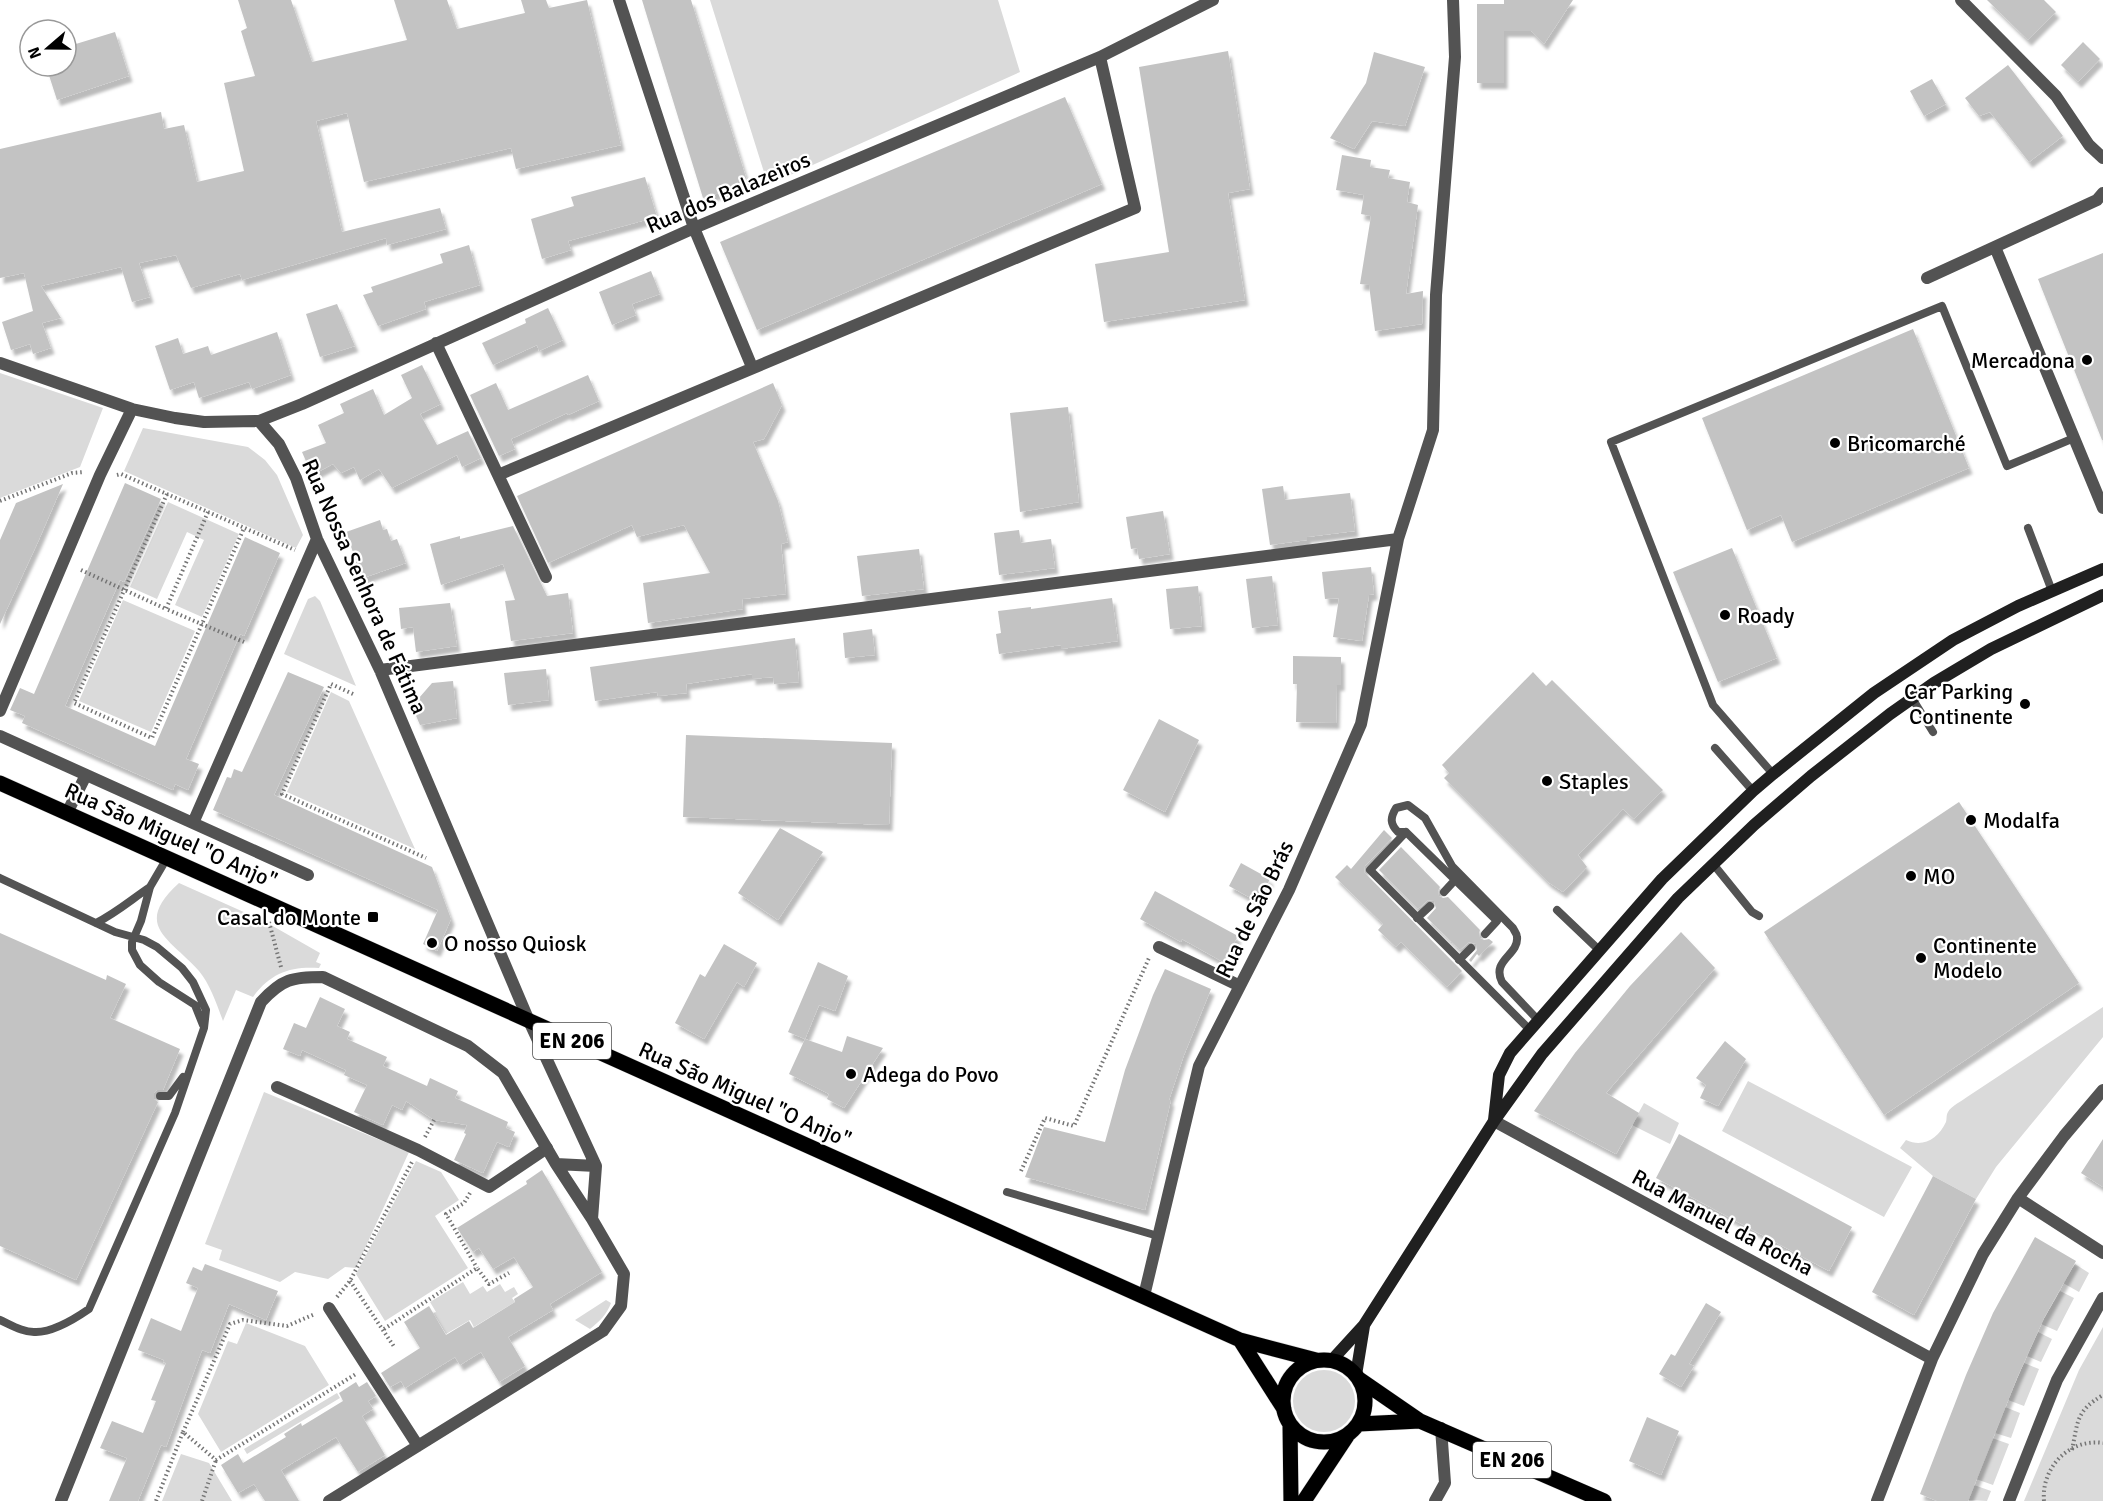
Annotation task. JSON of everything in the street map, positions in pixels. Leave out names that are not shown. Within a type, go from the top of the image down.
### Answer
[{"type":"main road","points":[[1494,1121],[1499,1075],[1510,1053],[1662,879],[1753,791],[1897,676],[1953,640],[2018,606],[2103,569]]},
{"type":"main road","points":[[1332,1360],[1364,1325],[1494,1121],[1542,1054],[1678,898],[1754,825],[1811,776],[1912,698],[1991,649],[2103,595]]},
{"type":"main road","name":"Rua São Miguel \"O Anjo\"","points":[[0,783],[1144,1296]]},
{"type":"main road","name":"EN 206","points":[[1144,1296],[1240,1340],[1316,1360],[1332,1360],[1342,1364],[1420,1421],[1441,1428],[1604,1501]]},
{"type":"main road","points":[[1304,1501],[1348,1436],[1359,1424],[1364,1413],[1366,1401],[1364,1389],[1357,1377],[1364,1325]]},
{"type":"main road","points":[[1240,1340],[1284,1409],[1290,1424],[1299,1434],[1317,1442],[1336,1441],[1348,1436]]},
{"type":"main road","points":[[1284,1409],[1283,1396],[1290,1378],[1304,1365],[1316,1360]]},
{"type":"main road","name":"EN 206","points":[[1359,1424],[1420,1421]]},
{"type":"main road","points":[[1290,1424],[1290,1501]]},
{"type":"street","points":[[619,0],[694,228],[753,367]]},
{"type":"street","name":"Rua dos Balazeiros","points":[[259,421],[694,228],[1100,57],[1213,0]]},
{"type":"street","name":"Rua de São Brás","points":[[1144,1296],[1199,1066],[1289,890],[1361,724],[1398,538],[1433,430],[1437,295],[1455,57],[1453,0]]},
{"type":"street","points":[[1961,0],[2056,96],[2089,145],[2103,158]]},
{"type":"street","points":[[498,475],[1135,208],[1100,57]]},
{"type":"street","points":[[1927,278],[2097,200],[2103,193]]},
{"type":"street","points":[[1995,247],[2103,508]]},
{"type":"street","points":[[436,343],[546,577]]},
{"type":"street","points":[[0,363],[132,409],[204,422],[259,421]]},
{"type":"street","points":[[0,711],[100,475],[132,409]]},
{"type":"street","name":"Rua Nossa Senhora de Fátima","points":[[259,421],[279,444],[296,478],[317,539],[380,670],[529,1021],[596,1166]]},
{"type":"street","points":[[380,670],[1398,538]]},
{"type":"street","points":[[193,823],[317,539]]},
{"type":"street","points":[[0,736],[308,875]]},
{"type":"street","points":[[66,813],[86,775]]},
{"type":"street","points":[[1159,947],[1240,986]]},
{"type":"street","points":[[61,1501],[261,1002],[276,986],[299,977],[323,977],[468,1046],[503,1073],[624,1274],[621,1306],[603,1331],[329,1501]]},
{"type":"street","points":[[277,1087],[418,1150],[489,1187],[547,1148]]},
{"type":"street","points":[[1877,1501],[1932,1359],[1983,1254],[2018,1198],[2064,1136],[2103,1090]]},
{"type":"street","name":"Rua Manuel da Rocha","points":[[1494,1121],[1932,1359]]},
{"type":"street","points":[[556,1164],[596,1166],[592,1219]]},
{"type":"street","points":[[2018,1198],[2103,1253]]},
{"type":"street","points":[[2009,1501],[2057,1380],[2103,1298]]},
{"type":"street","points":[[329,1308],[418,1446]]},
{"type":"street","points":[[1435,1501],[1445,1483],[1441,1428]]},
{"type":"lane","points":[[1773,774],[1713,705],[1611,442],[1942,306],[2007,466],[2074,438]]},
{"type":"lane","points":[[2028,528],[2052,591]]},
{"type":"lane","points":[[1912,698],[1933,732]]},
{"type":"lane","points":[[1715,748],[1753,791]]},
{"type":"lane","points":[[1485,934],[1497,921],[1406,832],[1398,832],[1392,826],[1391,816],[1396,808],[1408,805],[1425,818],[1452,866],[1513,928],[1517,937],[1516,944],[1499,968],[1498,975],[1534,1024]]},
{"type":"lane","points":[[1406,832],[1370,870],[1459,960],[1534,1024]]},
{"type":"lane","points":[[167,858],[150,888],[141,921],[132,942],[132,951],[140,965],[159,982],[195,1005],[204,1028]]},
{"type":"lane","points":[[1714,865],[1752,912],[1759,916]]},
{"type":"lane","points":[[0,878],[115,932],[157,947],[182,968],[193,982],[206,1010],[204,1028],[187,1072],[175,1113],[89,1309],[72,1320],[36,1333],[18,1329],[0,1320]]},
{"type":"lane","points":[[1444,892],[1455,880]]},
{"type":"lane","points":[[96,923],[113,915],[150,888]]},
{"type":"lane","points":[[1417,918],[1430,906]]},
{"type":"lane","points":[[1557,910],[1599,950]]},
{"type":"lane","points":[[115,932],[130,930],[141,921]]},
{"type":"lane","points":[[1459,960],[1471,948]]},
{"type":"lane","points":[[160,1096],[169,1096],[187,1072]]},
{"type":"lane","points":[[1007,1192],[1158,1236]]},
{"type":"path","points":[[0,501],[72,472],[90,471]]},
{"type":"path","points":[[114,476],[121,474],[296,551]]},
{"type":"path","points":[[166,494],[74,703],[152,738],[244,528]]},
{"type":"path","points":[[166,609],[208,512]]},
{"type":"path","points":[[81,570],[244,642]]},
{"type":"path","points":[[353,694],[331,684],[282,794],[426,858]]},
{"type":"path","points":[[263,901],[285,982]]},
{"type":"path","points":[[1022,1171],[1045,1118],[1074,1126],[1149,958]]},
{"type":"path","points":[[395,1348],[350,1281],[418,1150]]},
{"type":"path","points":[[476,1180],[464,1203],[446,1214],[477,1268],[489,1284],[509,1273]]},
{"type":"path","points":[[384,1329],[477,1268]]},
{"type":"path","points":[[156,1501],[230,1324],[243,1320],[287,1326]]},
{"type":"path","points":[[202,1501],[216,1460],[368,1366]]},
{"type":"path","points":[[2072,1450],[2081,1412],[2103,1395]]},
{"type":"path","points":[[183,1432],[216,1460]]},
{"type":"path","points":[[2044,1501],[2046,1481],[2055,1461],[2085,1444],[2103,1443]]},
{"type":"shaded area","points":[[710,0],[998,0],[1020,72],[768,185]]},
{"type":"shaded area","points":[[0,373],[103,408],[80,467],[0,498]]},
{"type":"shaded area","points":[[143,428],[248,447],[265,460],[277,475],[303,535],[296,548],[124,471]]},
{"type":"shaded area","points":[[168,502],[239,534],[202,617],[175,605],[204,540],[187,532],[157,599],[130,587]]},
{"type":"shaded area","points":[[315,596],[320,601],[356,686],[284,654],[308,599]]},
{"type":"shaded area","points":[[123,600],[195,631],[151,732],[79,701]]},
{"type":"shaded area","points":[[331,692],[349,701],[415,849],[287,792]]},
{"type":"shaded area","points":[[179,883],[264,921],[320,953],[316,962],[321,964],[319,968],[299,968],[282,973],[267,982],[253,997],[236,990],[223,1021],[203,976],[160,931],[157,921],[158,910],[165,898]]},
{"type":"shaded area","points":[[2103,1007],[2103,1037],[1996,1167],[1976,1199],[1933,1176],[1900,1148],[1906,1140],[1918,1143],[1934,1137],[1943,1128],[1947,1113],[1954,1106]]},
{"type":"shaded area","points":[[1748,1081],[1912,1167],[1884,1217],[1722,1131]]},
{"type":"shaded area","points":[[264,1092],[409,1152],[356,1268],[345,1267],[328,1279],[295,1272],[280,1282],[219,1260],[222,1250],[205,1244]]},
{"type":"shaded area","points":[[1644,1103],[1679,1123],[1670,1144],[1632,1125]]},
{"type":"shaded area","points":[[416,1161],[441,1172],[459,1200],[435,1216],[468,1268],[385,1321],[356,1274]]},
{"type":"shaded area","points":[[2075,1264],[2089,1273],[2079,1292],[2063,1283]]},
{"type":"shaded area","points":[[463,1282],[470,1294],[483,1286],[487,1292],[500,1284],[505,1292],[514,1287],[518,1294],[512,1298],[515,1302],[474,1327],[470,1320],[446,1334],[433,1313],[436,1312],[430,1302]]},
{"type":"shaded area","points":[[2060,1291],[2074,1298],[2057,1331],[2041,1324]]},
{"type":"shaded area","points":[[606,1300],[611,1303],[607,1311],[590,1329],[575,1320]]},
{"type":"shaded area","points":[[246,1323],[305,1346],[329,1385],[221,1452],[198,1414],[228,1341],[237,1344]]},
{"type":"shaded area","points":[[2103,1327],[2103,1501],[2024,1501],[2079,1370]]},
{"type":"shaded area","points":[[2038,1332],[2052,1339],[2041,1362],[2027,1356]]},
{"type":"shaded area","points":[[2024,1363],[2039,1369],[2024,1406],[2008,1400]]},
{"type":"shaded area","points":[[1324,1370],[1336,1372],[1346,1379],[1353,1389],[1355,1401],[1353,1413],[1346,1423],[1336,1430],[1324,1432],[1312,1430],[1302,1423],[1295,1413],[1293,1401],[1295,1389],[1302,1379],[1312,1372]]},
{"type":"shaded area","points":[[337,1393],[340,1398],[247,1454],[244,1449]]},
{"type":"shaded area","points":[[2005,1407],[2020,1413],[2011,1438],[1995,1433]]},
{"type":"shaded area","points":[[1992,1438],[2009,1444],[1993,1485],[1976,1479]]},
{"type":"shaded area","points":[[181,1454],[209,1463],[232,1501],[162,1501]]},
{"type":"shaded area","points":[[1974,1485],[1991,1491],[1987,1501],[1968,1500]]},
{"type":"building","points":[[238,0],[291,0],[312,62],[407,40],[394,0],[447,0],[457,29],[525,13],[521,0],[546,0],[549,8],[587,0],[621,145],[516,169],[511,148],[364,182],[347,113],[316,121],[342,232],[440,208],[446,229],[387,245],[386,238],[242,280],[240,274],[191,288],[176,255],[139,263],[150,297],[132,302],[121,267],[41,286],[61,318],[42,323],[51,348],[33,354],[30,344],[11,350],[2,322],[33,311],[24,273],[0,278],[0,149],[161,112],[164,129],[184,125],[197,182],[244,171],[224,83],[255,76],[241,31],[247,28]]},
{"type":"building","points":[[642,0],[691,0],[748,184],[703,198]]},
{"type":"building","points":[[1504,0],[1573,0],[1544,44],[1531,31],[1504,31],[1504,83],[1477,83],[1477,4],[1504,4]]},
{"type":"building","points":[[1987,0],[2044,0],[2056,12],[2028,40]]},
{"type":"building","points":[[115,32],[129,76],[57,100],[50,78],[78,78],[78,43]]},
{"type":"building","points":[[2083,42],[2100,59],[2078,82],[2061,65]]},
{"type":"building","points":[[1228,51],[1250,189],[1228,193],[1245,300],[1104,322],[1095,264],[1169,252],[1139,67]]},
{"type":"building","points":[[1374,52],[1425,67],[1405,126],[1372,121],[1354,149],[1330,138],[1366,83]]},
{"type":"building","points":[[2008,65],[2063,136],[2029,162],[1990,112],[1979,116],[1965,98]]},
{"type":"building","points":[[1932,79],[1946,104],[1924,116],[1910,91]]},
{"type":"building","points":[[1065,97],[1102,184],[757,330],[720,242]]},
{"type":"building","points":[[1342,155],[1371,160],[1370,167],[1390,170],[1388,178],[1410,182],[1407,202],[1418,205],[1406,294],[1423,291],[1422,324],[1375,331],[1369,285],[1360,284],[1371,216],[1361,214],[1364,195],[1336,190]]},
{"type":"building","points":[[645,177],[657,217],[568,241],[571,250],[542,259],[531,219],[574,206],[571,197]]},
{"type":"building","points":[[469,245],[480,285],[424,302],[426,309],[378,326],[363,295],[373,292],[371,287],[443,263],[440,254]]},
{"type":"building","name":"Mercadona","points":[[2103,253],[2103,440],[2102,440],[2038,279]]},
{"type":"building","points":[[651,271],[660,294],[632,304],[636,315],[612,325],[599,292]]},
{"type":"building","points":[[337,304],[355,346],[320,357],[306,314]]},
{"type":"building","points":[[548,308],[563,340],[539,351],[537,345],[493,365],[482,343],[526,323],[525,319]]},
{"type":"building","name":"Bricomarché","points":[[1913,329],[1969,468],[1792,542],[1781,515],[1747,530],[1702,418]]},
{"type":"building","points":[[277,332],[291,375],[252,389],[249,382],[199,398],[194,382],[170,390],[155,346],[178,338],[183,354],[208,346],[211,355]]},
{"type":"building","points":[[422,365],[441,404],[420,414],[437,445],[468,431],[481,458],[462,467],[457,455],[392,488],[379,469],[360,480],[354,467],[341,473],[333,464],[312,475],[302,452],[326,443],[318,425],[344,413],[340,404],[373,389],[384,415],[412,398],[401,375]]},
{"type":"building","points":[[588,375],[599,401],[511,439],[515,449],[499,456],[470,395],[496,383],[508,410]]},
{"type":"building","points":[[773,383],[782,405],[764,439],[753,442],[778,501],[788,542],[781,544],[786,594],[742,599],[743,609],[648,623],[643,583],[710,573],[684,525],[637,537],[632,525],[548,563],[517,496]]},
{"type":"building","points":[[1068,407],[1079,502],[1020,512],[1010,413]]},
{"type":"building","points":[[125,483],[161,499],[124,582],[120,580],[65,706],[155,746],[245,537],[280,553],[244,636],[240,634],[186,759],[199,764],[188,790],[175,784],[173,790],[22,723],[25,716],[10,710],[20,688],[34,694]]},
{"type":"building","points":[[63,484],[0,624],[0,540],[16,503]]},
{"type":"building","points":[[1283,486],[1285,500],[1350,493],[1355,531],[1307,537],[1307,540],[1270,545],[1262,489]]},
{"type":"building","points":[[1163,511],[1170,554],[1139,559],[1137,548],[1131,549],[1126,517]]},
{"type":"building","points":[[380,520],[383,530],[387,529],[391,541],[397,539],[406,563],[360,579],[346,532]]},
{"type":"building","points":[[513,526],[547,596],[568,593],[573,633],[511,641],[505,601],[515,600],[503,564],[441,585],[430,544]]},
{"type":"building","points":[[1019,530],[1021,543],[1051,539],[1055,568],[999,575],[994,533]]},
{"type":"building","name":"Roady","points":[[1732,548],[1777,658],[1718,682],[1673,572]]},
{"type":"building","points":[[919,549],[924,589],[862,596],[857,556]]},
{"type":"building","points":[[1371,567],[1374,594],[1369,595],[1362,641],[1333,637],[1339,598],[1325,599],[1322,572]]},
{"type":"building","points":[[1272,576],[1278,625],[1252,628],[1246,579]]},
{"type":"building","points":[[1198,586],[1202,626],[1170,629],[1166,589]]},
{"type":"building","points":[[1112,598],[1118,641],[1061,649],[1061,645],[999,654],[996,634],[1001,633],[998,611]]},
{"type":"building","points":[[450,603],[457,646],[416,652],[413,627],[401,629],[399,608]]},
{"type":"building","points":[[872,629],[875,655],[845,658],[843,633]]},
{"type":"building","points":[[795,638],[799,682],[774,684],[773,677],[752,679],[752,674],[686,684],[687,693],[658,696],[657,692],[595,701],[590,667]]},
{"type":"building","points":[[1293,656],[1341,657],[1341,685],[1337,685],[1336,723],[1296,722],[1297,684],[1293,684]]},
{"type":"building","points":[[546,669],[549,700],[508,705],[504,673]]},
{"type":"building","points":[[288,672],[324,687],[274,795],[432,867],[451,919],[437,951],[423,944],[438,910],[213,810],[227,777],[231,778],[234,769],[242,772]]},
{"type":"building","name":"Staples","points":[[1533,672],[1546,686],[1552,680],[1663,790],[1634,819],[1623,809],[1578,855],[1587,867],[1563,892],[1548,882],[1444,778],[1449,773],[1442,765]]},
{"type":"building","points":[[453,681],[457,718],[420,725],[412,706],[432,683]]},
{"type":"building","points":[[1159,719],[1199,740],[1165,812],[1123,790]]},
{"type":"building","points":[[686,735],[892,743],[889,825],[683,817]]},
{"type":"building","name":"Continente Modelo","points":[[1959,802],[2079,983],[1884,1115],[1764,932]]},
{"type":"building","points":[[780,828],[823,852],[778,920],[738,893]]},
{"type":"building","points":[[1384,830],[1392,838],[1365,866],[1364,872],[1462,971],[1447,987],[1401,942],[1396,947],[1378,930],[1383,924],[1335,877],[1347,865],[1351,869]]},
{"type":"building","points":[[1401,847],[1440,887],[1439,896],[1448,897],[1480,930],[1480,938],[1493,942],[1479,956],[1477,954],[1471,962],[1469,960],[1477,950],[1476,944],[1469,942],[1460,950],[1427,918],[1436,908],[1434,901],[1428,900],[1418,909],[1379,870]]},
{"type":"building","points":[[1241,863],[1270,879],[1258,902],[1229,886]]},
{"type":"building","points":[[1155,891],[1238,936],[1223,962],[1140,919]]},
{"type":"building","points":[[1681,932],[1715,968],[1606,1093],[1639,1113],[1616,1154],[1534,1111],[1575,1053],[1630,986]]},
{"type":"building","points":[[0,933],[106,980],[107,975],[126,984],[110,1018],[180,1049],[163,1090],[157,1090],[154,1093],[154,1099],[158,1102],[76,1280],[0,1246]]},
{"type":"building","points":[[724,944],[757,963],[744,987],[737,982],[704,1039],[675,1023],[700,974],[705,977]]},
{"type":"building","points":[[818,962],[848,976],[835,1011],[819,1005],[805,1039],[788,1032]]},
{"type":"building","points":[[1165,969],[1211,989],[1184,1055],[1169,1100],[1171,1100],[1145,1210],[1025,1177],[1044,1127],[1105,1142],[1125,1070]]},
{"type":"building","points":[[320,997],[345,1009],[337,1026],[350,1032],[347,1039],[387,1057],[383,1066],[427,1086],[430,1078],[458,1091],[455,1098],[508,1122],[506,1128],[515,1132],[509,1147],[497,1142],[483,1173],[454,1160],[466,1134],[464,1133],[467,1125],[434,1120],[406,1101],[402,1110],[392,1105],[383,1125],[354,1112],[367,1085],[344,1075],[346,1070],[302,1050],[300,1056],[283,1049],[294,1023],[306,1028]]},
{"type":"building","points":[[847,1036],[883,1048],[844,1108],[827,1099],[829,1094],[789,1074],[805,1039],[842,1052]]},
{"type":"building","points":[[1725,1041],[1746,1059],[1718,1106],[1700,1098],[1706,1085],[1696,1078]]},
{"type":"building","points":[[1679,1134],[1852,1227],[1829,1271],[1656,1178]]},
{"type":"building","points":[[2103,1139],[2103,1187],[2081,1173]]},
{"type":"building","points":[[542,1170],[602,1272],[550,1304],[553,1310],[508,1337],[525,1366],[499,1382],[481,1352],[460,1365],[455,1357],[405,1388],[401,1381],[390,1387],[381,1373],[420,1348],[404,1322],[429,1306],[446,1335],[469,1321],[473,1328],[515,1302],[514,1299],[533,1287],[514,1257],[493,1269],[479,1248],[473,1252],[457,1228],[527,1184],[526,1181]]},
{"type":"building","points":[[1933,1176],[1976,1199],[1914,1315],[1872,1292]]},
{"type":"building","points":[[2035,1237],[2076,1261],[2044,1318],[2017,1378],[1968,1501],[1937,1501],[1920,1494],[1966,1375],[1993,1313]]},
{"type":"building","points":[[205,1264],[278,1291],[266,1320],[229,1304],[210,1353],[202,1350],[166,1447],[161,1445],[138,1501],[109,1501],[127,1458],[100,1448],[112,1421],[143,1433],[156,1401],[151,1400],[166,1363],[163,1362],[164,1360],[138,1350],[151,1318],[181,1331],[198,1288],[186,1283],[193,1267],[202,1271]]},
{"type":"building","points":[[1706,1303],[1721,1312],[1689,1364],[1694,1366],[1681,1387],[1659,1374],[1671,1354],[1675,1356]]},
{"type":"building","points":[[356,1382],[359,1387],[367,1382],[376,1396],[368,1401],[373,1409],[362,1416],[385,1455],[358,1472],[336,1437],[281,1470],[299,1501],[265,1501],[254,1484],[238,1493],[221,1465],[238,1454],[243,1463],[286,1437],[284,1434],[301,1423],[302,1426],[343,1401],[339,1393]]},
{"type":"building","points":[[1647,1417],[1679,1431],[1661,1475],[1629,1461]]},
{"type":"place","name":"Mercadona","points":[[2087,360]]},
{"type":"place","name":"Bricomarché","points":[[1835,443]]},
{"type":"place","name":"Roady","points":[[1725,615]]},
{"type":"place","name":"Car Parking Continente","points":[[2025,704]]},
{"type":"place","name":"Staples","points":[[1547,781]]},
{"type":"place","name":"Modalfa","points":[[1971,820]]},
{"type":"place","name":"MO","points":[[1911,876]]},
{"type":"place","name":"Casal do Monte","points":[[373,917]]},
{"type":"place","name":"O nosso Quiosk","points":[[432,943]]},
{"type":"place","name":"Continente Modelo","points":[[1921,958]]},
{"type":"place","name":"Adega do Povo","points":[[851,1074]]}]
